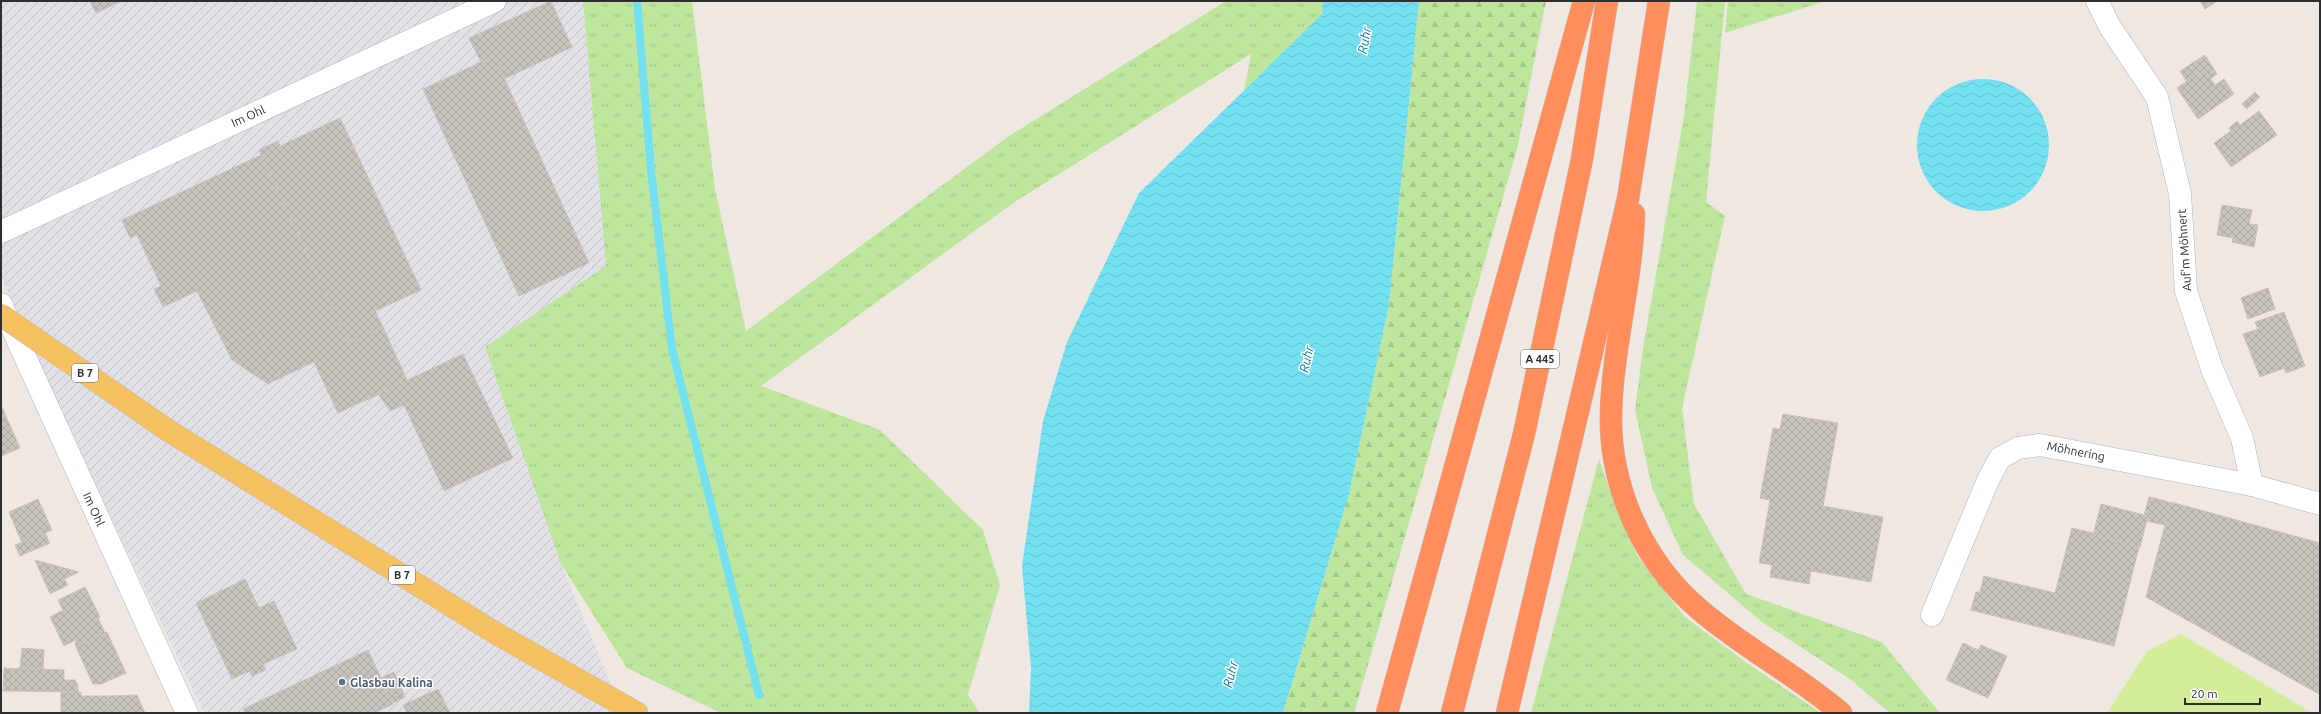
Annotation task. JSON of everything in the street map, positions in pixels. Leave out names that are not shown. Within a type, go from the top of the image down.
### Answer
[{"type":"highway","points":[[1387,713],[1584,1]]},
{"type":"highway","name":"A 445","points":[[1452,713],[1524,434],[1582,159],[1607,1]]},
{"type":"highway","points":[[1507,713],[1628,198],[1637,153],[1659,1]]},
{"type":"highway","points":[[1637,153],[1633,249],[1614,370],[1611,414],[1616,464],[1629,511],[1638,534],[1652,556],[1669,579],[1699,609],[1731,635],[1841,713]]},
{"type":"main road","name":"B 7","points":[[1,315],[169,431],[497,634],[637,713]]},
{"type":"street","name":"Im Ohl","points":[[1,232],[495,1]]},
{"type":"street","name":"Auf'm Möhnert","points":[[2097,1],[2110,27],[2157,97],[2180,194],[2186,291],[2212,369],[2242,438],[2252,485]]},
{"type":"street","name":"Im Ohl","points":[[1,304],[187,713]]},
{"type":"street","name":"Möhnering","points":[[1932,615],[1988,480],[2000,458],[2018,448],[2040,445],[2252,485]]},
{"type":"street","points":[[2252,485],[2320,504]]},
{"type":"shaded area","points":[[1,1],[583,1],[606,266],[485,347],[561,564],[623,713],[204,713],[83,459],[1,276]]},
{"type":"green space","points":[[583,1],[692,1],[715,189],[746,331],[1006,138],[1226,1],[1324,1],[1263,304],[1206,285],[1251,54],[1016,201],[761,386],[880,430],[983,530],[1000,585],[968,695],[980,713],[721,713],[627,668],[561,564],[485,347],[606,266]]},
{"type":"green space","points":[[1419,1],[1546,1],[1517,149],[1354,713],[1283,713],[1349,494],[1389,305]]},
{"type":"green space","points":[[1697,1],[1725,1],[1706,202],[1725,216],[1682,408],[1694,504],[1746,594],[1882,642],[1940,713],[1890,713],[1850,679],[1762,622],[1683,555],[1652,488],[1635,410],[1643,348],[1684,116]]},
{"type":"green space","points":[[1728,1],[1826,1],[1725,33]]},
{"type":"green space","points":[[1599,459],[1617,512],[1638,557],[1685,617],[1747,663],[1821,713],[1531,713]]},
{"type":"green space","points":[[2181,634],[2312,713],[2107,713],[2147,651]]},
{"type":"water","name":"Ruhr","points":[[1323,1],[1419,1],[1389,305],[1349,494],[1283,713],[1029,713],[1031,668],[1022,566],[1043,421],[1067,342],[1139,193],[1322,14]]},
{"type":"water","points":[[1989,79],[2008,84],[2020,90],[2030,98],[2038,108],[2044,120],[2048,132],[2048,158],[2044,170],[2038,182],[2030,192],[2020,200],[2008,206],[1996,210],[1977,211],[1958,206],[1946,200],[1936,192],[1928,182],[1922,170],[1918,158],[1917,139],[1922,120],[1928,108],[1936,98],[1946,90],[1958,84],[1970,80]]},
{"type":"building","points":[[90,1],[122,1],[96,13]]},
{"type":"building","points":[[551,1],[572,47],[504,79],[494,56],[481,62],[469,38]]},
{"type":"building","points":[[2200,1],[2217,1],[2205,9]]},
{"type":"building","points":[[2205,55],[2217,74],[2210,79],[2204,70],[2187,82],[2180,71]]},
{"type":"building","points":[[494,56],[589,263],[519,296],[423,89]]},
{"type":"building","points":[[2204,70],[2215,85],[2224,79],[2234,94],[2198,119],[2177,88]]},
{"type":"building","points":[[2255,92],[2260,97],[2247,109],[2242,104]]},
{"type":"building","points":[[2259,111],[2277,135],[2231,167],[2214,143],[2231,131],[2229,128],[2237,121],[2240,125]]},
{"type":"building","points":[[340,118],[421,290],[375,311],[383,327],[349,343],[259,150],[278,141],[280,146]]},
{"type":"building","points":[[261,155],[349,343],[383,327],[407,380],[338,413],[314,362],[280,378],[256,328],[224,344],[197,291],[163,307],[154,289],[161,286],[137,235],[130,238],[122,220]]},
{"type":"building","points":[[2222,205],[2252,210],[2249,224],[2258,225],[2254,247],[2232,242],[2233,238],[2217,235]]},
{"type":"building","points":[[2268,288],[2275,309],[2248,319],[2241,298]]},
{"type":"building","points":[[2284,312],[2305,366],[2286,373],[2284,368],[2260,377],[2243,334],[2258,329],[2255,322]]},
{"type":"building","points":[[256,328],[280,378],[268,384],[232,360],[224,344]]},
{"type":"building","points":[[463,354],[513,458],[444,491],[404,405],[390,411],[379,395],[361,402]]},
{"type":"building","points":[[1,405],[20,448],[1,456]]},
{"type":"building","points":[[1783,414],[1838,423],[1823,506],[1883,517],[1871,582],[1811,571],[1809,584],[1770,577],[1772,565],[1759,563],[1770,500],[1760,498],[1773,428],[1780,429]]},
{"type":"building","points":[[2149,497],[2162,500],[2156,523],[2146,521],[2148,516],[2144,515]]},
{"type":"building","points":[[38,499],[52,530],[22,543],[9,512]]},
{"type":"building","points":[[2162,500],[2171,503],[2165,525],[2156,523]]},
{"type":"building","points":[[2171,502],[2320,543],[2320,681],[2317,693],[2146,597]]},
{"type":"building","points":[[2101,504],[2148,516],[2140,547],[2093,535]]},
{"type":"building","points":[[2072,528],[2139,547],[2114,646],[1971,610],[1976,592],[1980,592],[1984,576],[2055,593]]},
{"type":"building","points":[[45,533],[50,543],[20,556],[15,545]]},
{"type":"building","points":[[35,560],[79,572],[64,579],[68,585],[50,594]]},
{"type":"building","points":[[245,579],[259,608],[274,601],[297,649],[263,664],[266,670],[252,676],[249,671],[232,679],[196,603]]},
{"type":"building","points":[[85,587],[100,617],[98,618],[105,633],[76,647],[75,640],[64,646],[50,617],[63,610],[58,600]]},
{"type":"building","points":[[107,632],[126,673],[101,684],[93,684],[76,647]]},
{"type":"building","points":[[1963,643],[1978,650],[1981,645],[2007,656],[1988,698],[1946,680]]},
{"type":"building","points":[[22,648],[44,650],[43,669],[20,668]]},
{"type":"building","name":"Glasbau Kalina","points":[[368,650],[393,704],[374,713],[245,713],[243,709]]},
{"type":"building","points":[[4,668],[14,669],[13,691],[3,691]]},
{"type":"building","points":[[14,669],[64,670],[64,680],[75,680],[78,686],[78,692],[13,691]]},
{"type":"building","points":[[394,672],[398,680],[384,686],[381,678]]},
{"type":"building","points":[[398,680],[405,697],[393,703],[384,686]]},
{"type":"building","points":[[2320,681],[2320,694],[2317,693]]},
{"type":"building","points":[[438,689],[450,713],[407,713],[403,705]]},
{"type":"building","points":[[61,692],[81,692],[81,696],[108,696],[108,713],[61,713]]},
{"type":"building","points":[[137,695],[145,713],[108,713],[108,696]]},
{"type":"waterway","points":[[637,1],[651,170],[672,349],[759,695]]},
{"type":"place","name":"Glasbau Kalina","points":[[342,682]]}]
